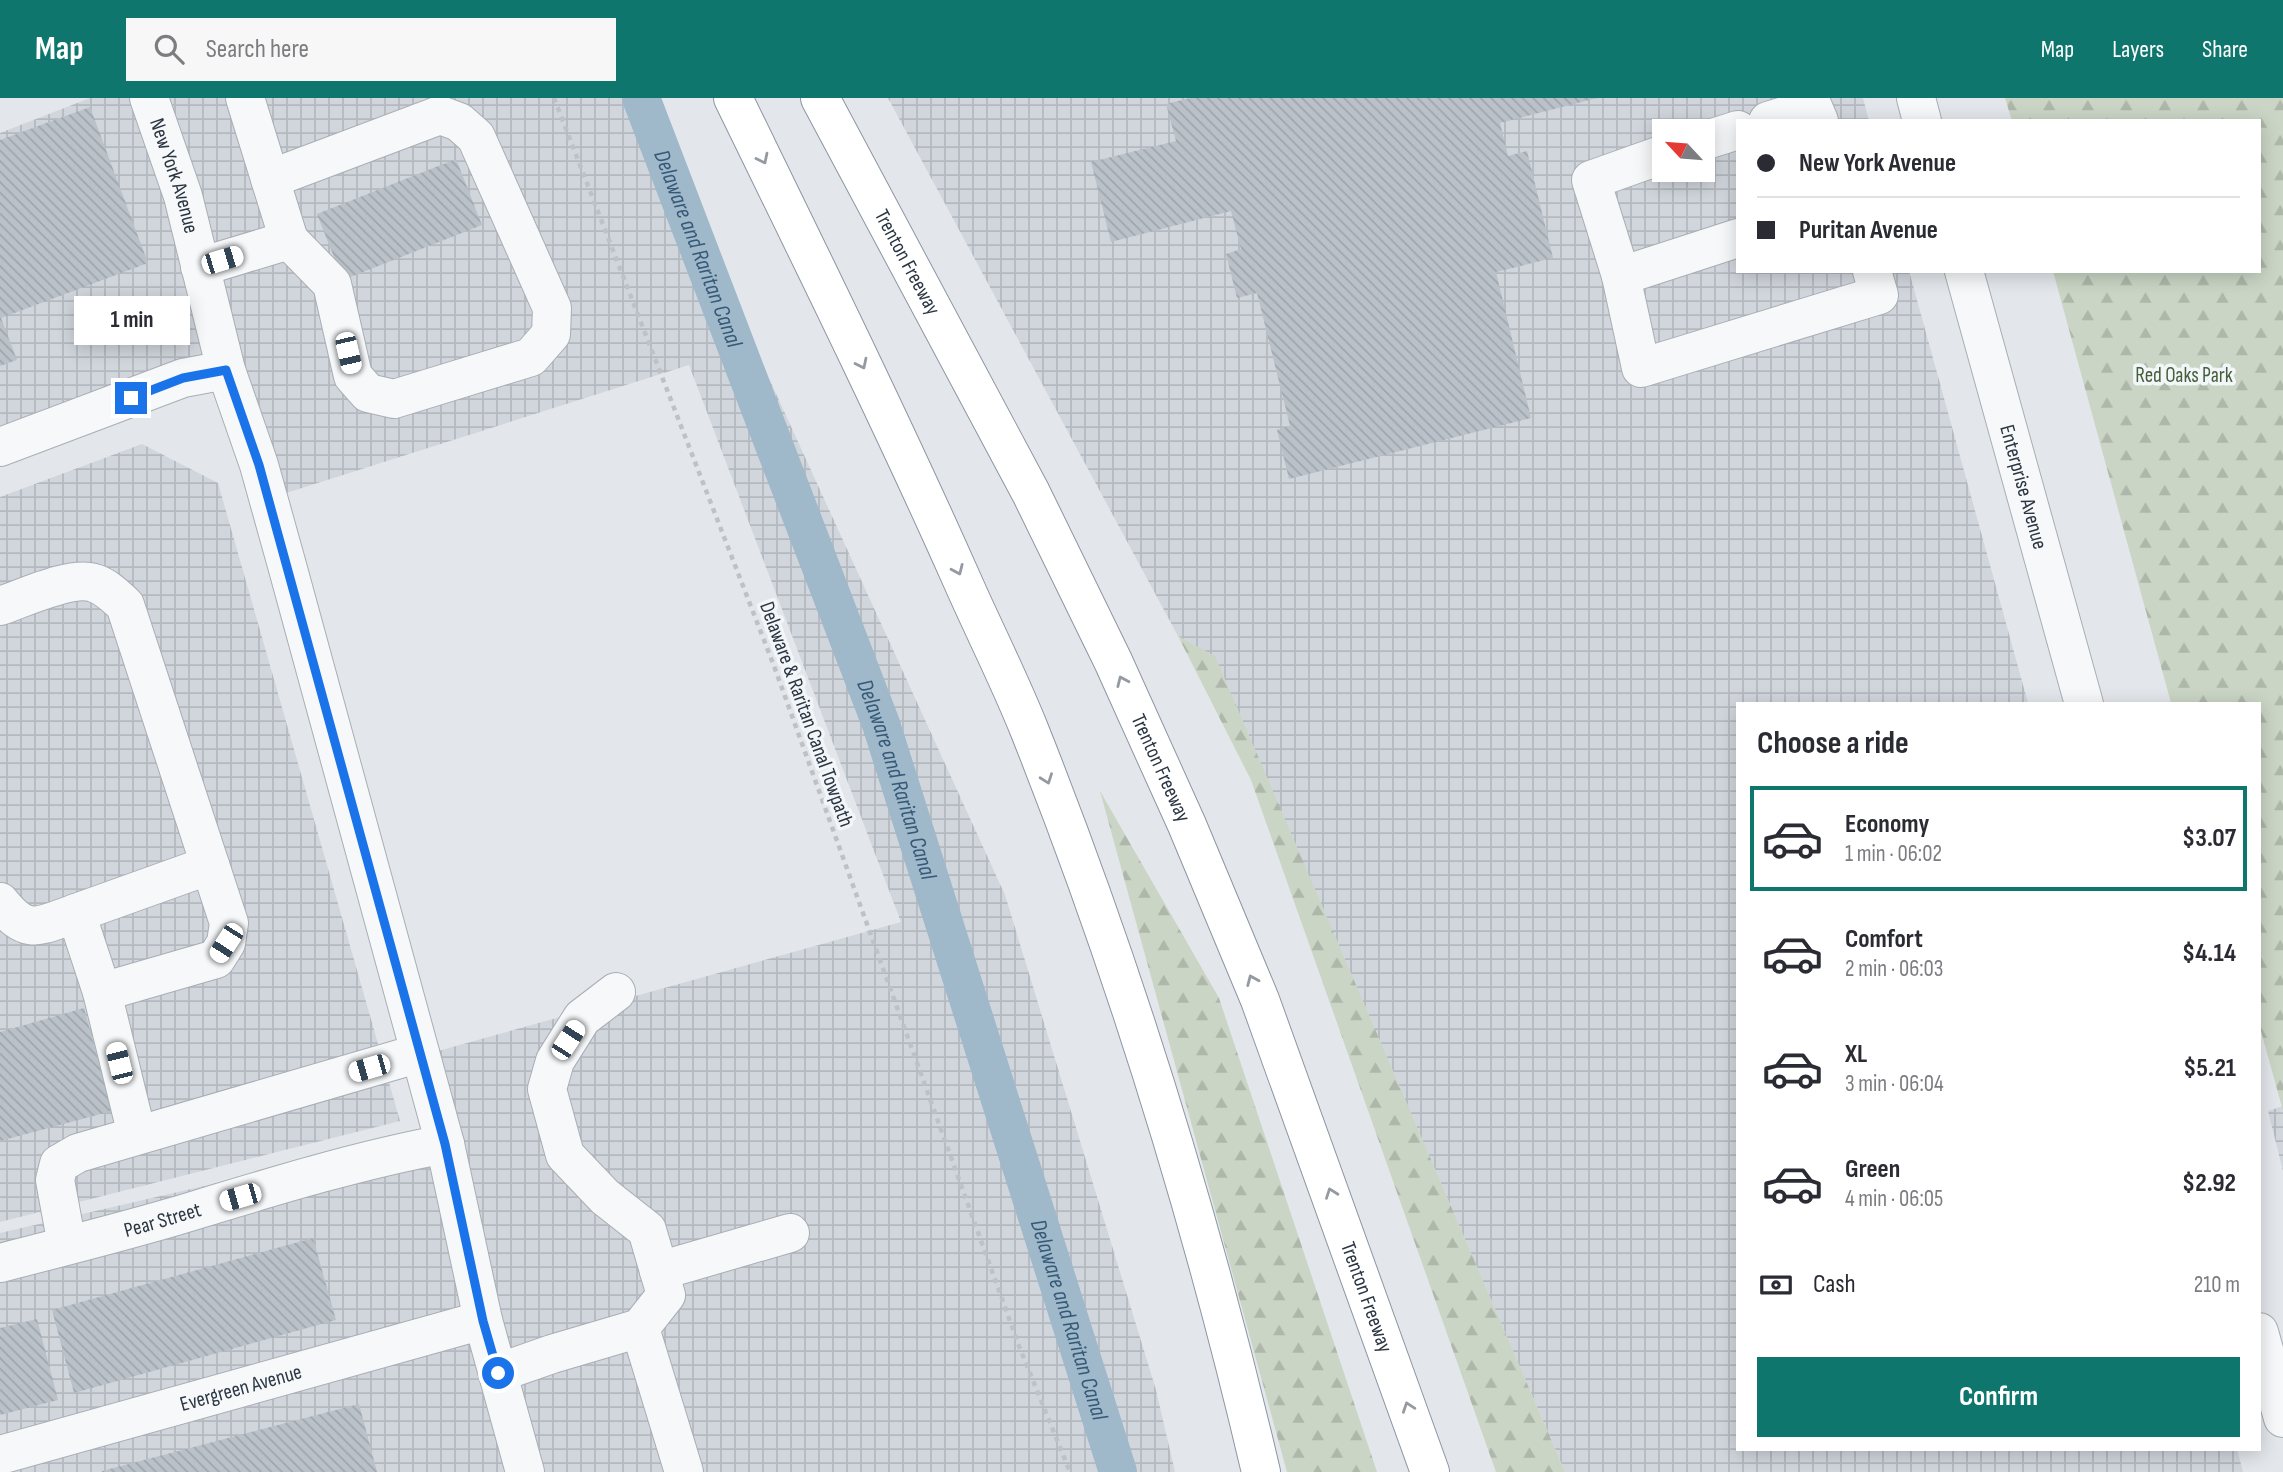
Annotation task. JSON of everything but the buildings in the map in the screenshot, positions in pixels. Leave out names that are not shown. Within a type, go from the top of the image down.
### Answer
[{"type":"highway","points":[[733,98],[904,450],[1028,728],[1112,958],[1166,1122],[1234,1358],[1261,1472]]},
{"type":"highway","name":"Trenton Freeway","points":[[820,98],[1031,493],[1113,661],[1187,825],[1260,1000],[1430,1472]]},
{"type":"street","name":"New York Avenue","points":[[149,98],[183,196],[226,370],[259,465],[445,1144],[483,1321],[525,1472]]},
{"type":"street","points":[[245,98],[270,179],[289,240],[332,284],[353,376],[368,393],[394,399],[531,357],[551,334],[552,308],[477,137],[459,122],[440,115],[270,179]]},
{"type":"street","points":[[1916,98],[1921,119]]},
{"type":"street","points":[[1776,119],[1814,109]]},
{"type":"street","points":[[1715,137],[1736,131]]},
{"type":"street","points":[[1652,158],[1591,180],[1621,276],[1640,368],[1879,296],[1873,273]]},
{"type":"street","points":[[1621,276],[1736,239]]},
{"type":"street","points":[[200,267],[289,240]]},
{"type":"street","name":"Enterprise Avenue","points":[[1965,273],[2083,702]]},
{"type":"street","points":[[0,447],[183,378],[226,370]]},
{"type":"street","points":[[0,606],[77,581],[92,582],[106,588],[125,605],[229,923],[226,943],[216,959],[102,992]]},
{"type":"street","points":[[0,902],[12,917],[24,925],[40,926],[210,865]]},
{"type":"street","points":[[76,913],[102,992],[137,1135]]},
{"type":"street","points":[[498,1373],[639,1328],[666,1295],[647,1230],[605,1197],[565,1155],[547,1089],[555,1061],[582,1018],[617,992]]},
{"type":"street","points":[[67,1245],[55,1180],[59,1164],[78,1153],[420,1053]]},
{"type":"street","name":"Pear Street","points":[[0,1264],[335,1169],[400,1152],[445,1144]]},
{"type":"street","points":[[659,1271],[790,1233]]},
{"type":"street","name":"Evergreen Avenue","points":[[0,1455],[483,1321]]},
{"type":"street","points":[[639,1328],[684,1472]]},
{"type":"street","points":[[2261,1342],[2273,1405]]},
{"type":"path","name":"Delaware & Raritan Canal Towpath","points":[[554,98],[774,666],[1020,1346],[1070,1472]]},
{"type":"shaded area","points":[[90,98],[641,98],[1005,895],[1156,1390],[1175,1472],[0,1472],[0,1233],[433,1133],[413,1058],[901,922],[689,365],[261,501],[217,361],[0,442],[0,133]]},
{"type":"shaded area","points":[[888,98],[1863,98],[1868,119],[1736,119],[1736,273],[1910,273],[2028,702],[1736,702],[1736,1451],[2238,1451],[2243,1472],[1565,1472],[1215,657],[1178,636]]},
{"type":"shaded area","points":[[142,444],[218,483],[400,1121],[0,1222],[0,497]]},
{"type":"shaded area","points":[[2283,1106],[2283,1171],[2268,1111]]},
{"type":"green space","name":"Red Oaks Park","points":[[2005,98],[2283,98],[2283,1111],[2261,1031],[2261,702],[2171,702],[2054,273],[2261,273],[2261,119],[2011,119]]},
{"type":"green space","points":[[1178,636],[1215,656],[1565,1472],[1496,1472],[1251,780]]},
{"type":"green space","points":[[1100,791],[1219,998],[1377,1472],[1287,1472]]},
{"type":"waterway","name":"Delaware and Raritan Canal","points":[[641,98],[881,724],[1118,1472]]},
{"type":"route","points":[[131,398],[183,378],[226,370],[259,465],[439,1121],[483,1321],[498,1373]]}]
